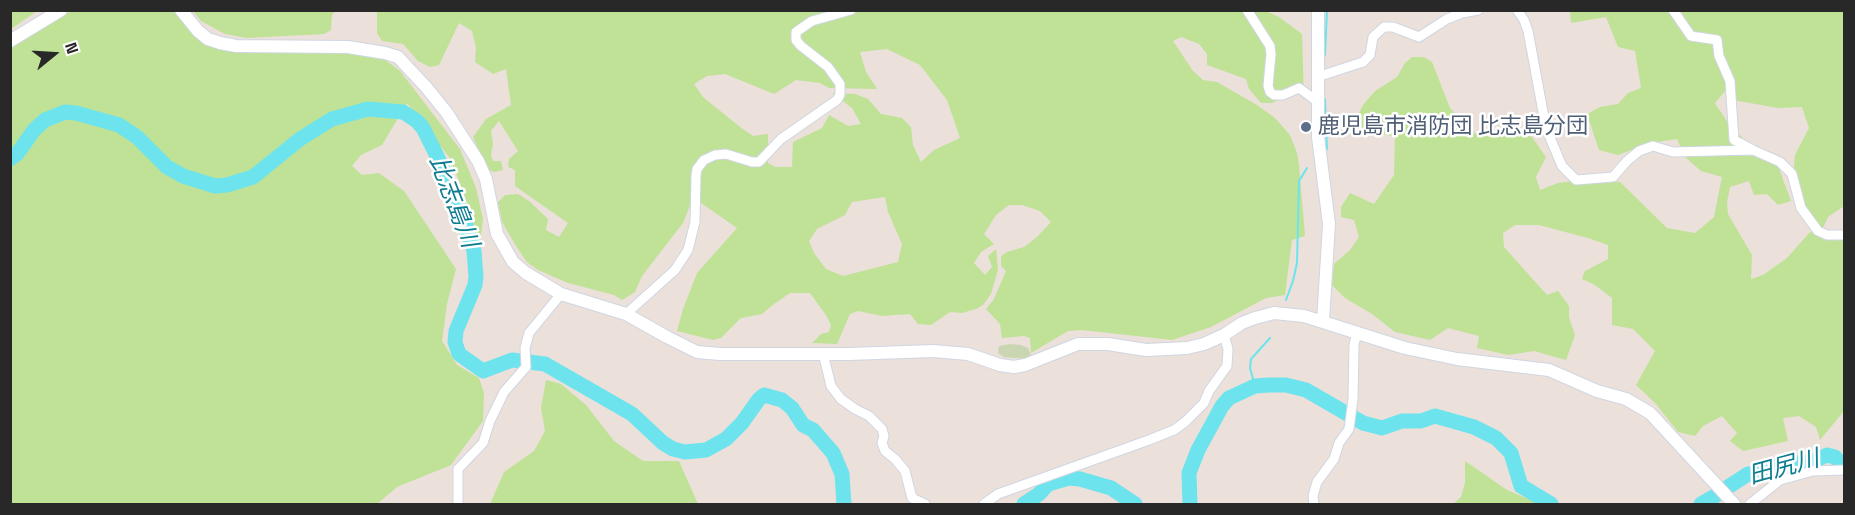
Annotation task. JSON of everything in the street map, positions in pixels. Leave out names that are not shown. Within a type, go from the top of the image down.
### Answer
[{"type":"street","points":[[10,41],[61,10]]},
{"type":"street","points":[[181,10],[198,31],[208,39],[220,43],[236,46],[348,47],[398,57],[447,113],[478,161],[486,179],[497,234],[513,262],[526,273],[561,294],[626,314],[698,352],[864,354],[933,351],[968,354],[1000,365],[1014,367],[1026,365],[1078,344],[1108,344],[1146,350],[1167,350],[1204,344],[1242,323],[1275,313],[1304,315],[1405,348],[1486,363],[1549,370],[1596,391],[1626,399],[1650,413],[1734,504]]},
{"type":"street","points":[[626,314],[675,270],[688,250],[695,222],[697,169],[704,160],[715,155],[726,154],[759,162],[781,139],[837,100],[841,88],[837,78],[828,67],[801,46],[795,36],[800,27],[812,21],[851,10]]},
{"type":"street","points":[[1247,10],[1270,46],[1268,86],[1270,92],[1274,96],[1282,95],[1299,88],[1318,102]]},
{"type":"street","points":[[1318,10],[1318,137],[1329,225],[1323,321]]},
{"type":"street","points":[[1317,77],[1363,62],[1370,55],[1373,37],[1384,27],[1393,27],[1419,37],[1447,19],[1478,10]]},
{"type":"street","points":[[1517,10],[1528,31],[1546,128],[1562,166],[1576,180],[1613,177],[1639,151],[1653,146],[1673,152],[1753,150]]},
{"type":"street","points":[[1673,10],[1691,36],[1717,40],[1719,56],[1730,81],[1734,140],[1780,162],[1792,174],[1801,208],[1818,231],[1827,235],[1845,235]]},
{"type":"street","points":[[458,504],[458,469],[483,443],[490,421],[504,392],[526,367],[525,348],[529,333],[561,294]]},
{"type":"street","points":[[1314,504],[1312,495],[1317,482],[1334,459],[1339,443],[1349,429],[1353,399],[1354,345],[1357,332]]},
{"type":"street","points":[[984,504],[998,494],[1174,430],[1204,403],[1209,391],[1227,366],[1228,349],[1224,335]]},
{"type":"street","points":[[824,353],[831,386],[841,399],[855,410],[868,416],[882,429],[884,435],[882,443],[885,451],[905,471],[912,498],[925,504]]},
{"type":"street","points":[[1750,504],[1780,480],[1813,471],[1845,470]]},
{"type":"green space","points":[[11,10],[37,10],[37,11],[11,29]]},
{"type":"green space","points":[[73,11],[183,11],[189,16],[200,42],[216,46],[357,51],[380,56],[400,71],[460,149],[476,188],[483,219],[480,242],[449,157],[407,103],[382,145],[361,155],[352,166],[362,175],[379,173],[404,191],[456,269],[447,304],[442,341],[457,365],[479,378],[484,393],[483,421],[451,465],[397,487],[377,504],[11,504],[11,45],[38,31],[63,14]]},
{"type":"green space","points":[[193,11],[335,11],[332,15],[331,30],[324,34],[247,38],[225,34],[201,21]]},
{"type":"green space","points":[[377,11],[1266,11],[1279,17],[1302,34],[1304,99],[1296,92],[1272,103],[1261,103],[1249,89],[1246,79],[1207,65],[1207,54],[1199,44],[1181,37],[1173,41],[1193,71],[1203,80],[1217,82],[1257,105],[1275,118],[1290,135],[1299,165],[1305,236],[1292,240],[1285,295],[1266,298],[1211,327],[1172,340],[1082,330],[1068,331],[1031,353],[1030,338],[1024,336],[1002,338],[1000,324],[986,309],[994,299],[1006,271],[1001,266],[1001,256],[1024,247],[1051,222],[1040,211],[1022,205],[1009,205],[996,215],[984,234],[994,244],[981,252],[974,263],[985,275],[992,267],[988,256],[996,249],[998,270],[991,294],[983,305],[976,309],[962,313],[950,312],[931,325],[918,324],[910,314],[882,316],[858,311],[850,314],[837,344],[812,343],[821,334],[829,332],[831,325],[810,293],[790,293],[762,314],[741,318],[721,338],[713,340],[677,331],[697,273],[737,228],[701,203],[691,203],[683,223],[642,276],[635,292],[622,300],[614,295],[568,283],[538,270],[527,262],[516,246],[502,222],[498,202],[505,195],[518,194],[548,219],[546,230],[559,237],[568,223],[515,186],[515,170],[508,167],[509,159],[518,151],[499,121],[491,131],[493,144],[491,155],[493,161],[501,161],[503,170],[495,172],[487,170],[473,137],[486,119],[511,105],[506,69],[493,74],[475,62],[476,48],[472,31],[459,23],[439,65],[430,67],[418,61],[403,44],[382,41],[377,33]],"holes":[[[887,49],[920,65],[947,100],[960,138],[934,150],[921,162],[913,145],[911,127],[902,118],[881,114],[868,99],[855,94],[832,93],[852,108],[861,124],[848,126],[829,115],[822,128],[793,142],[792,167],[775,167],[768,163],[768,134],[753,136],[703,97],[694,84],[707,76],[725,74],[774,94],[796,80],[820,83],[829,88],[877,89],[866,72],[860,52]],[[885,197],[888,212],[902,244],[898,262],[843,276],[826,269],[814,253],[809,241],[817,229],[845,215],[852,202]]]},
{"type":"green space","points":[[1570,11],[1844,11],[1844,206],[1828,217],[1822,230],[1801,201],[1793,177],[1795,155],[1809,128],[1802,107],[1778,108],[1733,100],[1726,90],[1715,103],[1728,123],[1742,137],[1739,155],[1758,156],[1777,163],[1791,201],[1778,205],[1767,194],[1754,195],[1749,181],[1730,187],[1727,202],[1728,214],[1752,255],[1751,279],[1763,275],[1787,258],[1810,232],[1830,239],[1844,238],[1844,411],[1820,440],[1816,427],[1799,416],[1783,418],[1788,441],[1743,451],[1730,441],[1737,433],[1722,416],[1703,426],[1695,436],[1678,432],[1656,404],[1636,385],[1655,351],[1633,329],[1612,325],[1612,298],[1595,285],[1582,279],[1585,271],[1608,259],[1608,245],[1588,238],[1539,225],[1515,225],[1503,233],[1504,247],[1547,295],[1558,291],[1569,306],[1569,317],[1575,335],[1566,360],[1534,351],[1508,355],[1477,348],[1479,336],[1448,328],[1430,340],[1395,332],[1372,314],[1345,298],[1332,285],[1334,264],[1350,250],[1359,237],[1354,220],[1341,217],[1341,207],[1350,193],[1374,204],[1394,175],[1395,137],[1353,126],[1363,105],[1375,91],[1397,77],[1405,63],[1412,57],[1424,57],[1432,62],[1450,108],[1471,132],[1491,137],[1519,133],[1532,137],[1546,157],[1536,177],[1540,190],[1558,183],[1581,180],[1620,182],[1667,228],[1695,233],[1714,217],[1722,177],[1701,171],[1685,157],[1677,139],[1651,143],[1618,155],[1599,150],[1587,114],[1600,107],[1618,104],[1628,93],[1641,88],[1635,51],[1618,47],[1606,17],[1571,23]]},
{"type":"green space","points":[[1010,344],[1028,348],[1031,355],[1026,358],[1014,358],[1004,357],[998,353],[999,346]]},
{"type":"green space","points":[[546,380],[561,384],[586,405],[614,441],[643,461],[679,461],[698,504],[490,504],[504,472],[534,451],[545,431],[541,408]]},
{"type":"green space","points":[[1465,461],[1507,490],[1540,504],[1453,504],[1461,497],[1465,483]]},
{"type":"waterway","points":[[1325,55],[1327,10]]},
{"type":"waterway","points":[[1325,99],[1327,149]]},
{"type":"waterway","name":"比志島川","points":[[10,159],[17,154],[34,130],[45,120],[65,112],[76,113],[119,125],[137,137],[167,167],[183,176],[215,186],[227,185],[253,177],[300,139],[332,119],[368,109],[403,112],[423,128],[462,213],[474,251],[475,285],[456,331],[455,342],[459,354],[483,371],[512,360],[545,364],[632,414],[663,443],[685,452],[706,450],[726,439],[764,395],[782,400],[792,408],[803,425],[813,430],[833,453],[842,474],[844,504]]},
{"type":"waterway","points":[[1286,300],[1297,263],[1299,181],[1307,168]]},
{"type":"waterway","points":[[1255,386],[1250,368],[1251,359],[1270,338]]},
{"type":"waterway","name":"比志島川","points":[[1190,504],[1189,473],[1198,450],[1222,406],[1229,398],[1255,386],[1269,385],[1286,385],[1306,390],[1363,423],[1382,428],[1402,421],[1421,421],[1435,416],[1474,427],[1496,438],[1511,453],[1521,486],[1551,504]]},
{"type":"waterway","name":"田尻川","points":[[1728,487],[1748,474],[1763,475],[1782,463],[1809,463],[1827,455],[1835,457],[1840,463]]},
{"type":"waterway","name":"比志島川","points":[[1024,504],[1039,494],[1048,484],[1069,478],[1111,488],[1135,504]]},
{"type":"waterway","name":"田尻川","points":[[1701,504],[1715,496]]},
{"type":"place","name":"鹿児島市消防団 比志島分団","points":[[1306,127]]}]
